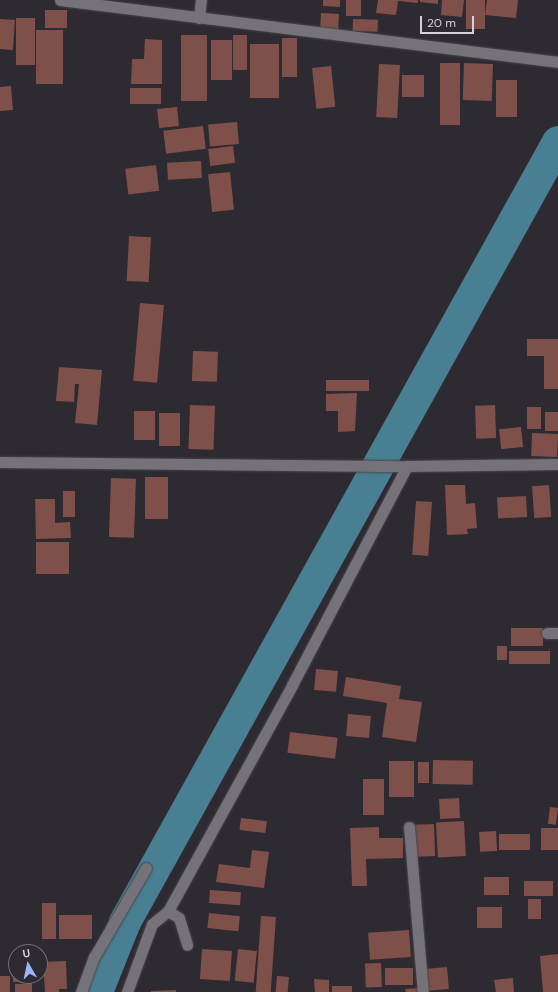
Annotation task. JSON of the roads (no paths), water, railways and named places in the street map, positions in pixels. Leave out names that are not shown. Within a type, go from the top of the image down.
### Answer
[{"type":"street","points":[[60,0],[131,5],[199,18],[558,62]]},
{"type":"street","points":[[199,18],[201,0]]},
{"type":"street","points":[[0,462],[372,466],[558,464]]},
{"type":"street","points":[[127,992],[152,924],[168,912],[292,685],[405,466]]},
{"type":"street","points":[[546,633],[558,633]]},
{"type":"street","points":[[409,827],[423,992]]},
{"type":"street","points":[[81,992],[94,957],[146,868]]},
{"type":"street","points":[[168,912],[179,918],[187,945]]},
{"type":"waterway","points":[[97,992],[125,922],[558,142]]}]
